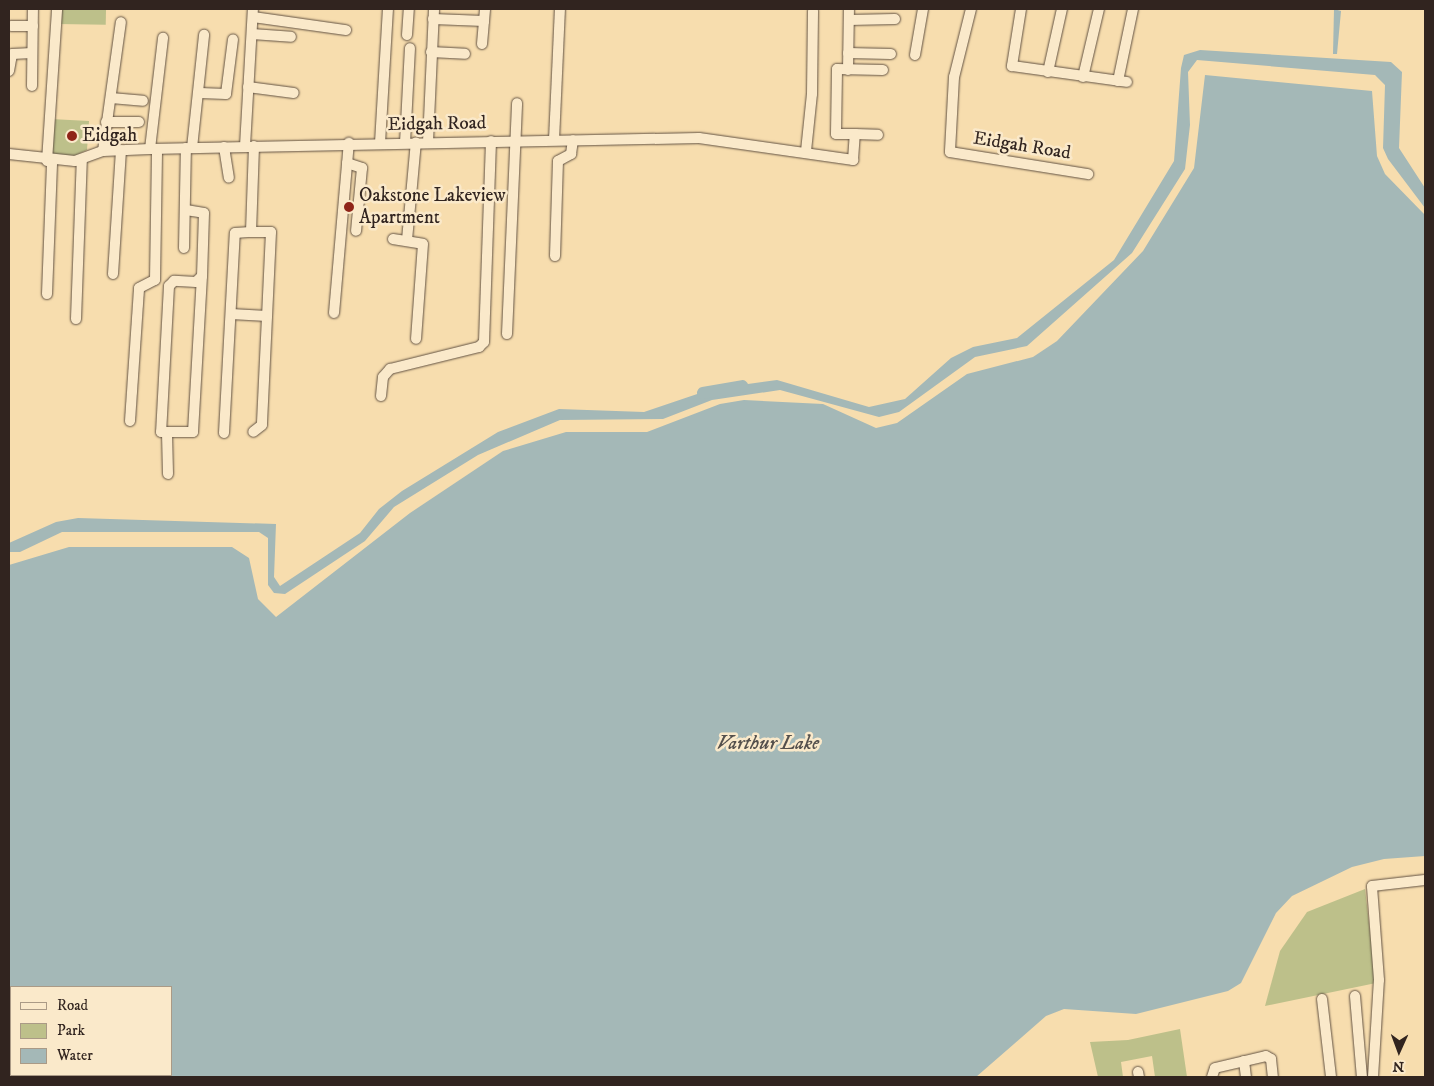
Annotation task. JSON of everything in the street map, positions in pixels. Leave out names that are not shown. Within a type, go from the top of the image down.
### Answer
[{"type":"street","points":[[32,86],[33,9]]},
{"type":"street","points":[[47,294],[50,161],[57,9]]},
{"type":"street","points":[[380,143],[388,9]]},
{"type":"street","points":[[407,35],[408,9]]},
{"type":"street","points":[[482,44],[485,9]]},
{"type":"street","points":[[554,140],[560,9]]},
{"type":"street","points":[[848,70],[849,9]]},
{"type":"street","points":[[915,55],[922,9]]},
{"type":"street","name":"Eidgah Road","points":[[971,9],[954,77],[950,152],[1088,174]]},
{"type":"street","points":[[1021,9],[1010,64],[1048,72],[1122,82],[1133,9]]},
{"type":"street","points":[[1048,72],[1062,9]]},
{"type":"street","points":[[1083,77],[1098,9]]},
{"type":"street","points":[[806,151],[812,94],[813,11]]},
{"type":"street","points":[[252,232],[248,86],[253,13],[346,30]]},
{"type":"street","points":[[428,142],[433,14],[484,21]]},
{"type":"street","points":[[849,20],[895,19]]},
{"type":"street","points":[[103,151],[121,22]]},
{"type":"street","points":[[11,26],[34,26]]},
{"type":"street","points":[[252,34],[291,37]]},
{"type":"street","points":[[184,248],[189,148],[200,93],[204,35]]},
{"type":"street","points":[[130,421],[139,288],[155,280],[153,149],[163,38]]},
{"type":"street","points":[[200,93],[226,94],[233,39]]},
{"type":"street","points":[[405,142],[410,48]]},
{"type":"street","points":[[431,52],[465,54]]},
{"type":"street","points":[[848,53],[892,54]]},
{"type":"street","points":[[9,71],[12,54],[32,54]]},
{"type":"street","points":[[878,135],[836,134],[838,69],[883,70]]},
{"type":"street","points":[[248,86],[294,92]]},
{"type":"street","points":[[111,98],[143,101]]},
{"type":"street","points":[[507,334],[517,103]]},
{"type":"street","points":[[106,122],[139,122]]},
{"type":"street","name":"Eidgah Road","points":[[9,154],[50,161],[82,159],[103,151],[121,150],[349,142],[699,138],[806,151],[853,160],[854,134]]},
{"type":"street","points":[[555,256],[558,160],[573,151],[573,140]]},
{"type":"street","points":[[382,396],[384,377],[390,369],[479,347],[484,342],[491,141]]},
{"type":"street","points":[[334,313],[349,142]]},
{"type":"street","points":[[407,240],[416,142]]},
{"type":"street","points":[[224,147],[229,178]]},
{"type":"street","points":[[113,274],[121,150]]},
{"type":"street","points":[[76,319],[82,159]]},
{"type":"street","points":[[347,163],[362,168],[356,231]]},
{"type":"street","points":[[186,210],[204,214],[202,276],[193,432],[167,433],[159,428],[169,286],[174,281],[196,282],[202,276]]},
{"type":"street","points":[[224,433],[235,233],[271,232],[262,425],[253,432]]},
{"type":"street","points":[[394,239],[423,244],[416,339]]},
{"type":"street","points":[[231,314],[267,316]]},
{"type":"street","points":[[167,433],[168,474]]},
{"type":"street","points":[[1368,1077],[1379,980],[1372,886],[1425,880]]},
{"type":"street","points":[[1355,996],[1368,1077]]},
{"type":"street","points":[[1322,999],[1330,1077]]},
{"type":"street","points":[[1212,1077],[1215,1068],[1244,1060],[1269,1056],[1273,1077]]},
{"type":"street","points":[[1244,1060],[1246,1077]]},
{"type":"green space","points":[[58,9],[106,10],[106,25],[58,24]]},
{"type":"green space","points":[[51,119],[89,121],[87,150],[72,157],[49,156]]},
{"type":"green space","points":[[1365,889],[1376,983],[1265,1006],[1280,951],[1307,912]]},
{"type":"green space","points":[[1180,1029],[1187,1077],[1155,1077],[1152,1056],[1121,1062],[1123,1077],[1098,1077],[1090,1042],[1128,1040]]},
{"type":"water","points":[[1334,9],[1341,11],[1337,54],[1333,54]]},
{"type":"water","points":[[1200,50],[1391,62],[1402,72],[1399,148],[1425,188],[1425,208],[1388,159],[1383,148],[1385,85],[1375,75],[1197,60],[1188,72],[1190,125],[1185,169],[1132,253],[1027,346],[975,357],[899,412],[879,417],[780,390],[712,400],[663,419],[560,420],[478,455],[394,507],[365,541],[285,594],[274,593],[268,585],[268,538],[259,532],[62,532],[20,552],[9,552],[9,543],[56,522],[78,518],[276,524],[274,577],[280,586],[360,533],[379,509],[402,491],[498,432],[559,409],[644,412],[712,389],[777,380],[869,407],[905,399],[951,358],[973,347],[1017,338],[1114,260],[1174,161],[1181,68],[1184,55]]},
{"type":"water","name":"Varthur Lake","points":[[1205,75],[1372,91],[1377,156],[1385,174],[1425,215],[1425,856],[1384,859],[1352,867],[1292,896],[1276,913],[1241,983],[1228,991],[1136,1014],[1064,1009],[1046,1016],[976,1077],[9,1077],[9,565],[69,547],[232,547],[249,558],[258,599],[276,617],[410,513],[503,451],[566,432],[647,432],[720,404],[744,400],[823,404],[876,428],[897,423],[967,374],[1033,357],[1057,341],[1143,251],[1194,168]]},
{"type":"waterway","points":[[703,393],[742,386]]},
{"type":"place","name":"Eidgah","points":[[72,136]]},
{"type":"place","name":"Oakstone Lakeview Apartment","points":[[349,207]]}]
